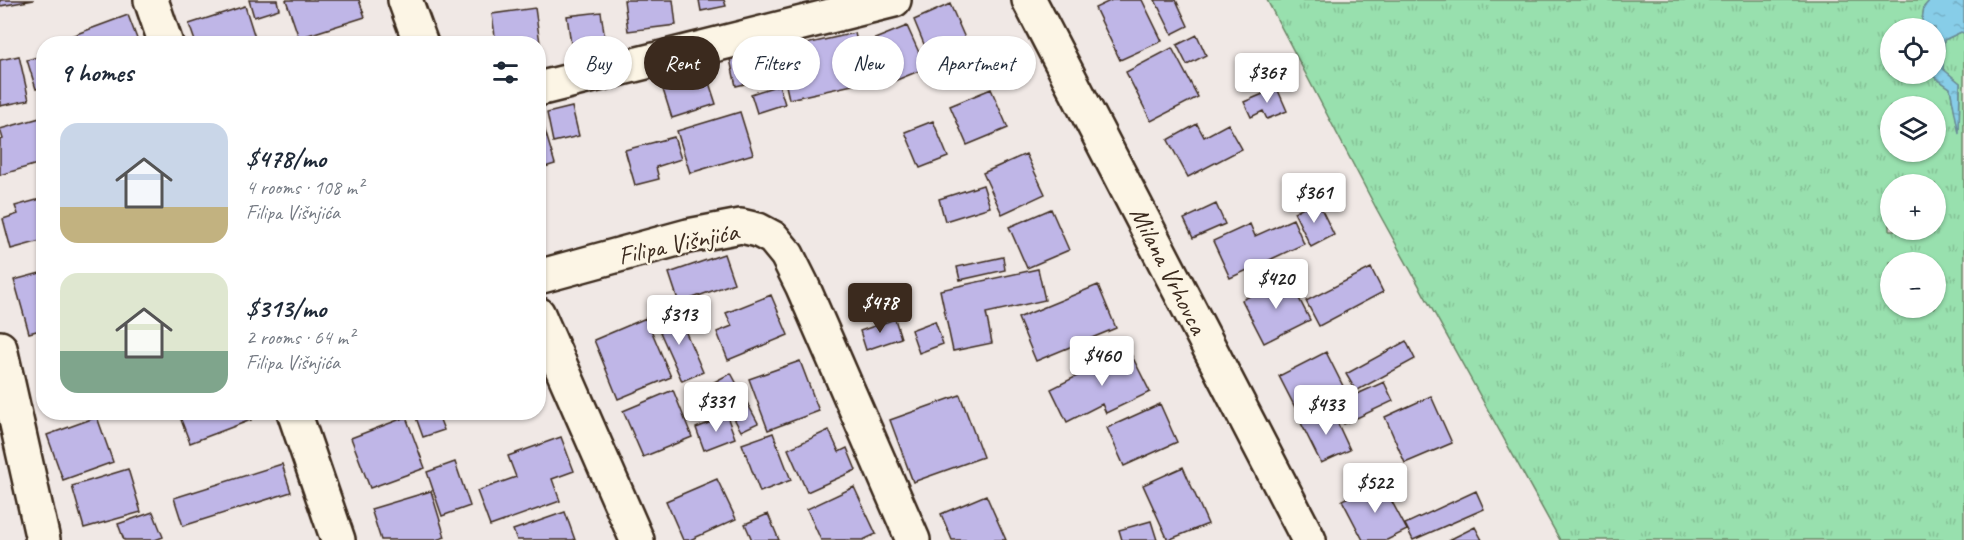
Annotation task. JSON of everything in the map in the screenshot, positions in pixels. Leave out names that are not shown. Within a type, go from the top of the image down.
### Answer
[{"type":"street","points":[[151,0],[163,36]]},
{"type":"street","points":[[405,0],[418,36]]},
{"type":"street","points":[[546,87],[894,0]]},
{"type":"street","name":"Milana Vrhovca","points":[[1029,0],[1310,540]]},
{"type":"street","name":"Filipa Višnjića","points":[[546,275],[688,236],[741,226],[758,230],[773,238],[787,255],[802,285],[913,540]]},
{"type":"street","points":[[546,332],[637,540]]},
{"type":"street","points":[[0,348],[43,540]]},
{"type":"street","points":[[297,420],[338,540]]},
{"type":"green space","points":[[1267,0],[1930,0],[1924,7],[1922,18],[1880,18],[1880,84],[1944,84],[1950,88],[1959,131],[1960,83],[1946,71],[1946,39],[1961,32],[1964,33],[1964,540],[1560,540],[1376,208]]},
{"type":"water","points":[[1930,0],[1964,0],[1964,33],[1961,32],[1946,39],[1946,18],[1922,18],[1924,7]]},
{"type":"water","points":[[1946,71],[1960,83],[1959,134],[1950,88],[1944,84]]},
{"type":"building","points":[[0,0],[34,0],[0,6]]},
{"type":"building","points":[[249,0],[277,0],[279,9],[254,17]]},
{"type":"building","points":[[286,0],[359,0],[365,17],[305,36],[298,36]]},
{"type":"building","points":[[624,0],[673,0],[676,25],[628,31]]},
{"type":"building","points":[[699,0],[724,0],[726,6],[701,11]]},
{"type":"building","points":[[1112,0],[1142,0],[1162,41],[1120,60],[1095,8]]},
{"type":"building","points":[[1155,0],[1176,0],[1188,26],[1172,34]]},
{"type":"building","points":[[950,4],[964,36],[921,36],[914,20]]},
{"type":"building","points":[[245,6],[254,36],[193,36],[189,24]]},
{"type":"building","points":[[535,8],[539,36],[495,36],[492,14]]},
{"type":"building","points":[[601,12],[604,36],[570,36],[567,16]]},
{"type":"building","points":[[128,15],[136,36],[71,36]]},
{"type":"building","points":[[907,26],[916,46],[916,72],[904,77],[904,36],[882,36]]},
{"type":"building","points":[[1197,35],[1206,55],[1187,65],[1177,45]]},
{"type":"building","points":[[832,38],[832,90],[789,99],[787,90],[820,90],[820,41]]},
{"type":"building","points":[[1172,48],[1198,97],[1151,121],[1126,72]]},
{"type":"building","points":[[19,56],[29,100],[0,106],[0,60]]},
{"type":"building","points":[[36,57],[36,89],[27,60]]},
{"type":"building","points":[[1277,88],[1287,111],[1267,119],[1263,111],[1251,117],[1244,102]]},
{"type":"building","points":[[663,90],[711,90],[716,104],[672,118]]},
{"type":"building","points":[[763,90],[781,90],[785,104],[757,113],[751,94]]},
{"type":"building","points":[[991,90],[1008,128],[967,145],[950,106]]},
{"type":"building","points":[[572,107],[579,136],[553,142],[547,113]]},
{"type":"building","points":[[740,112],[753,154],[690,173],[677,131]]},
{"type":"building","points":[[36,119],[36,164],[0,175],[0,140],[3,139],[0,129]]},
{"type":"building","points":[[933,121],[948,157],[920,168],[905,132]]},
{"type":"building","points":[[1197,124],[1204,137],[1228,124],[1242,149],[1188,177],[1168,140]]},
{"type":"building","points":[[546,134],[555,164],[546,167]]},
{"type":"building","points":[[674,137],[681,159],[656,167],[659,179],[635,185],[625,150]]},
{"type":"building","points":[[1026,154],[1045,194],[1002,214],[983,173]]},
{"type":"building","points":[[983,185],[990,207],[945,221],[939,199]]},
{"type":"building","points":[[36,200],[36,242],[11,249],[3,219],[18,214],[15,206]]},
{"type":"building","points":[[1317,200],[1334,235],[1311,247],[1294,212]]},
{"type":"building","points":[[1216,204],[1225,224],[1193,238],[1184,219]]},
{"type":"building","points":[[1051,209],[1069,250],[1027,268],[1009,227]]},
{"type":"building","points":[[1293,219],[1304,244],[1230,278],[1213,241],[1250,224],[1255,236]]},
{"type":"building","points":[[724,254],[734,283],[679,303],[669,273]]},
{"type":"building","points":[[1003,257],[1005,270],[960,280],[957,267]]},
{"type":"building","points":[[1371,268],[1383,292],[1319,326],[1306,301]]},
{"type":"building","points":[[1038,269],[1045,300],[986,313],[992,343],[953,351],[940,290]]},
{"type":"building","points":[[36,274],[36,331],[29,333],[14,280]]},
{"type":"building","points":[[1288,277],[1310,320],[1264,343],[1242,300]]},
{"type":"building","points":[[1098,285],[1116,328],[1036,361],[1018,318]]},
{"type":"building","points":[[771,295],[788,335],[728,360],[717,332],[732,326],[726,313]]},
{"type":"building","points":[[677,312],[703,372],[682,381],[655,321]]},
{"type":"building","points":[[646,318],[671,377],[618,399],[594,340]]},
{"type":"building","points":[[895,319],[901,338],[866,350],[860,331]]},
{"type":"building","points":[[935,321],[943,344],[919,353],[911,330]]},
{"type":"building","points":[[1406,341],[1415,359],[1356,391],[1346,374]]},
{"type":"building","points":[[1129,350],[1150,392],[1106,413],[1102,404],[1067,422],[1051,389]]},
{"type":"building","points":[[1326,352],[1346,392],[1299,415],[1279,376]]},
{"type":"building","points":[[800,361],[819,411],[768,430],[749,379]]},
{"type":"building","points":[[731,373],[758,423],[741,431],[714,382]]},
{"type":"building","points":[[1384,382],[1393,401],[1344,424],[1335,404]]},
{"type":"building","points":[[673,390],[692,437],[643,457],[623,411]]},
{"type":"building","points":[[960,395],[983,457],[913,482],[890,420]]},
{"type":"building","points":[[1431,396],[1452,443],[1405,463],[1385,417]]},
{"type":"building","points":[[1160,404],[1177,442],[1124,466],[1107,428]]},
{"type":"building","points":[[1331,409],[1350,450],[1321,463],[1301,423]]},
{"type":"building","points":[[727,416],[735,438],[704,450],[696,428]]},
{"type":"building","points":[[89,420],[98,420],[113,462],[63,480],[47,435]]},
{"type":"building","points":[[181,420],[251,420],[190,443]]},
{"type":"building","points":[[398,420],[407,420],[425,468],[370,488],[351,438]]},
{"type":"building","points":[[417,420],[440,420],[444,430],[423,437]]},
{"type":"building","points":[[829,430],[839,452],[847,448],[856,470],[807,492],[788,449]]},
{"type":"building","points":[[773,433],[791,480],[760,492],[742,444]]},
{"type":"building","points":[[561,437],[574,471],[552,479],[560,501],[490,526],[477,491],[516,477],[508,456]]},
{"type":"building","points":[[455,462],[470,506],[442,516],[427,472]]},
{"type":"building","points":[[282,464],[291,492],[183,526],[174,498]]},
{"type":"building","points":[[1183,467],[1208,524],[1168,540],[1143,485]]},
{"type":"building","points":[[128,469],[141,512],[84,528],[72,486]]},
{"type":"building","points":[[717,479],[736,519],[690,540],[683,540],[666,501]]},
{"type":"building","points":[[1381,481],[1407,530],[1387,540],[1363,540],[1342,500]]},
{"type":"building","points":[[854,487],[876,534],[863,540],[821,540],[807,509]]},
{"type":"building","points":[[431,491],[445,537],[436,540],[381,540],[371,509]]},
{"type":"building","points":[[1476,491],[1484,509],[1413,540],[1405,524]]},
{"type":"building","points":[[986,495],[1006,540],[952,540],[941,514]]},
{"type":"building","points":[[153,512],[163,537],[155,540],[124,540],[118,524]]},
{"type":"building","points":[[565,512],[575,540],[517,540],[513,530]]},
{"type":"building","points":[[768,514],[779,540],[752,540],[745,524]]},
{"type":"building","points":[[1151,521],[1157,540],[1122,540],[1119,530]]},
{"type":"building","points":[[1475,527],[1482,540],[1449,540]]}]
